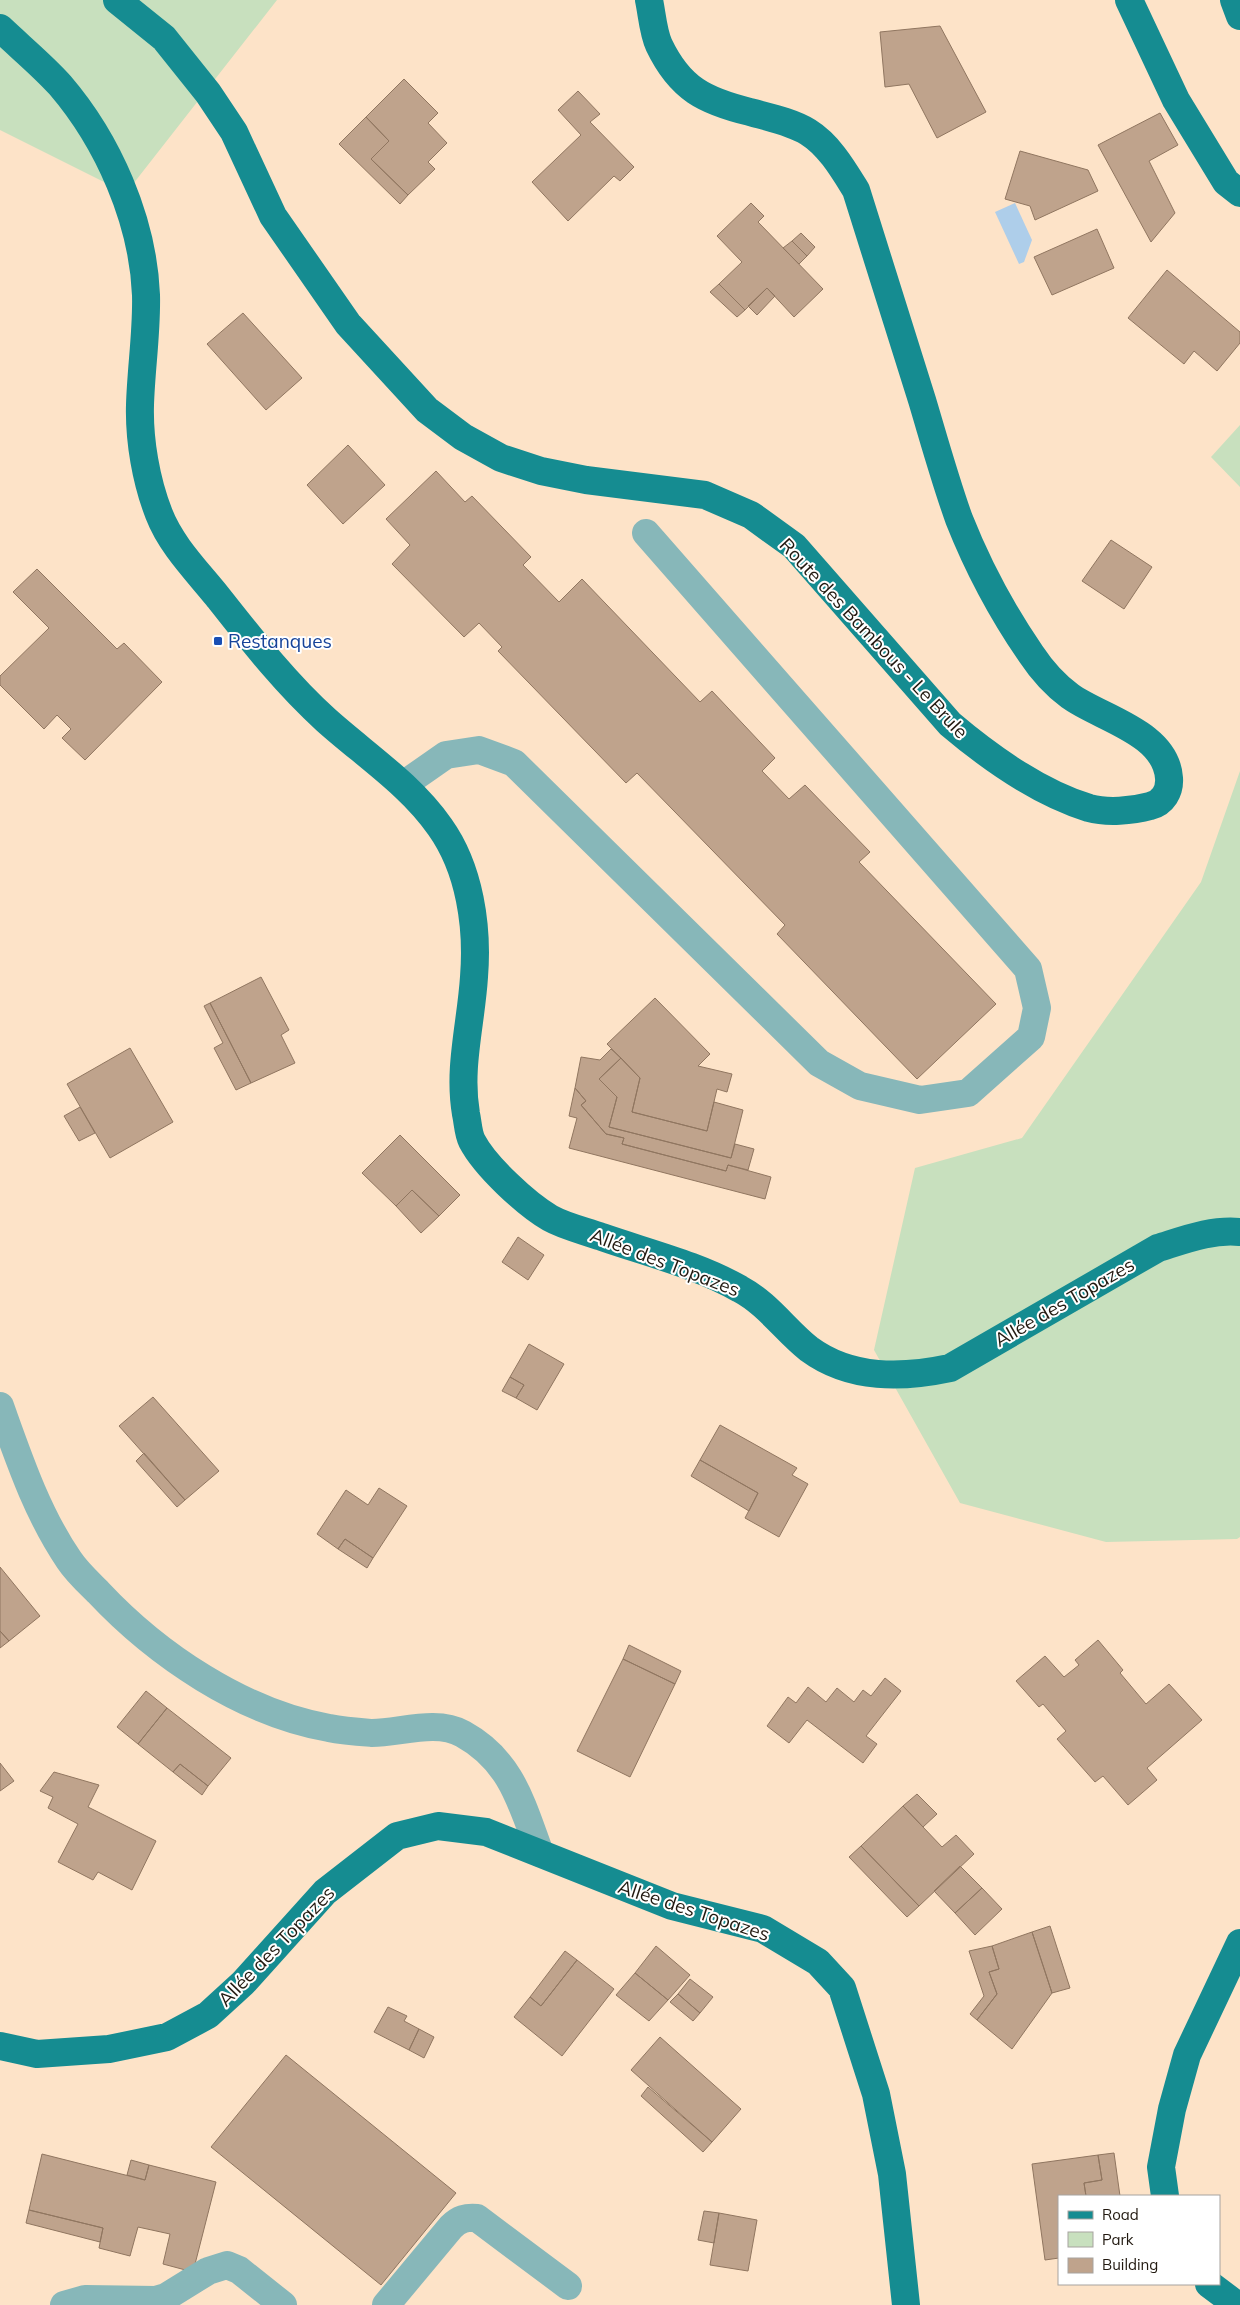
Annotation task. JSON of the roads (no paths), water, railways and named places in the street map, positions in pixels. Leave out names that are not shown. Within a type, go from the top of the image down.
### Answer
[{"type":"main road","name":"Route des Bambous - Le Brule","points":[[117,0],[164,38],[208,93],[234,132],[273,216],[284,232],[348,324],[427,410],[463,437],[501,458],[517,464],[586,480],[705,495],[751,515],[794,546],[950,724],[978,748],[1055,794],[1091,808],[1139,810],[1156,805],[1168,792],[1170,777],[1163,760],[1152,745],[1139,733],[1070,696],[1040,667],[1011,625],[986,580],[959,518],[856,190],[833,154],[808,132],[770,118],[728,107],[699,95],[677,75],[658,44],[649,0]]},
{"type":"main road","points":[[1129,0],[1176,100],[1226,182],[1240,193]]},
{"type":"main road","points":[[1234,0],[1240,16]]},
{"type":"main road","points":[[0,28],[58,83],[79,110],[97,137],[122,188],[138,240],[146,294],[139,411],[143,446],[149,481],[159,514],[174,543],[272,664],[323,717],[403,785]]},
{"type":"main road","name":"Allée des Topazes","points":[[403,785],[418,799],[444,832],[462,867],[473,921],[475,975],[463,1072],[464,1099],[470,1138],[491,1168],[550,1218],[722,1279],[756,1297],[811,1350],[845,1368],[883,1376],[917,1375],[950,1368],[1158,1248],[1194,1237],[1228,1231],[1240,1232]]},
{"type":"main road","name":"Allée des Topazes","points":[[0,2046],[37,2054],[109,2049],[167,2037],[208,2015],[243,1983],[325,1892],[398,1836],[438,1826],[486,1832],[672,1906],[763,1929],[818,1962],[842,1988],[876,2094],[892,2174],[906,2305]]},
{"type":"main road","points":[[1165,2195],[1161,2167],[1172,2109],[1187,2055],[1240,1943]]},
{"type":"main road","points":[[1210,2285],[1237,2305]]},
{"type":"street","points":[[403,785],[446,755],[479,750],[514,763],[819,1063],[860,1086],[920,1100],[968,1093],[1031,1037],[1036,1008],[1028,970],[646,533]]},
{"type":"street","points":[[0,1406],[34,1499],[70,1562],[122,1618],[200,1676],[271,1713],[330,1728],[372,1732],[440,1727],[460,1732],[481,1745],[498,1760],[510,1777],[540,1853]]},
{"type":"street","points":[[386,2305],[451,2227],[457,2221],[467,2217],[477,2218],[568,2286]]},
{"type":"street","points":[[64,2305],[85,2299],[156,2300],[166,2297],[208,2270],[227,2265],[239,2270],[283,2305]]},
{"type":"water","points":[[1015,203],[1032,240],[1024,262],[1019,264],[995,212]]},
{"type":"place","name":"Restanques","points":[[218,641]]}]
